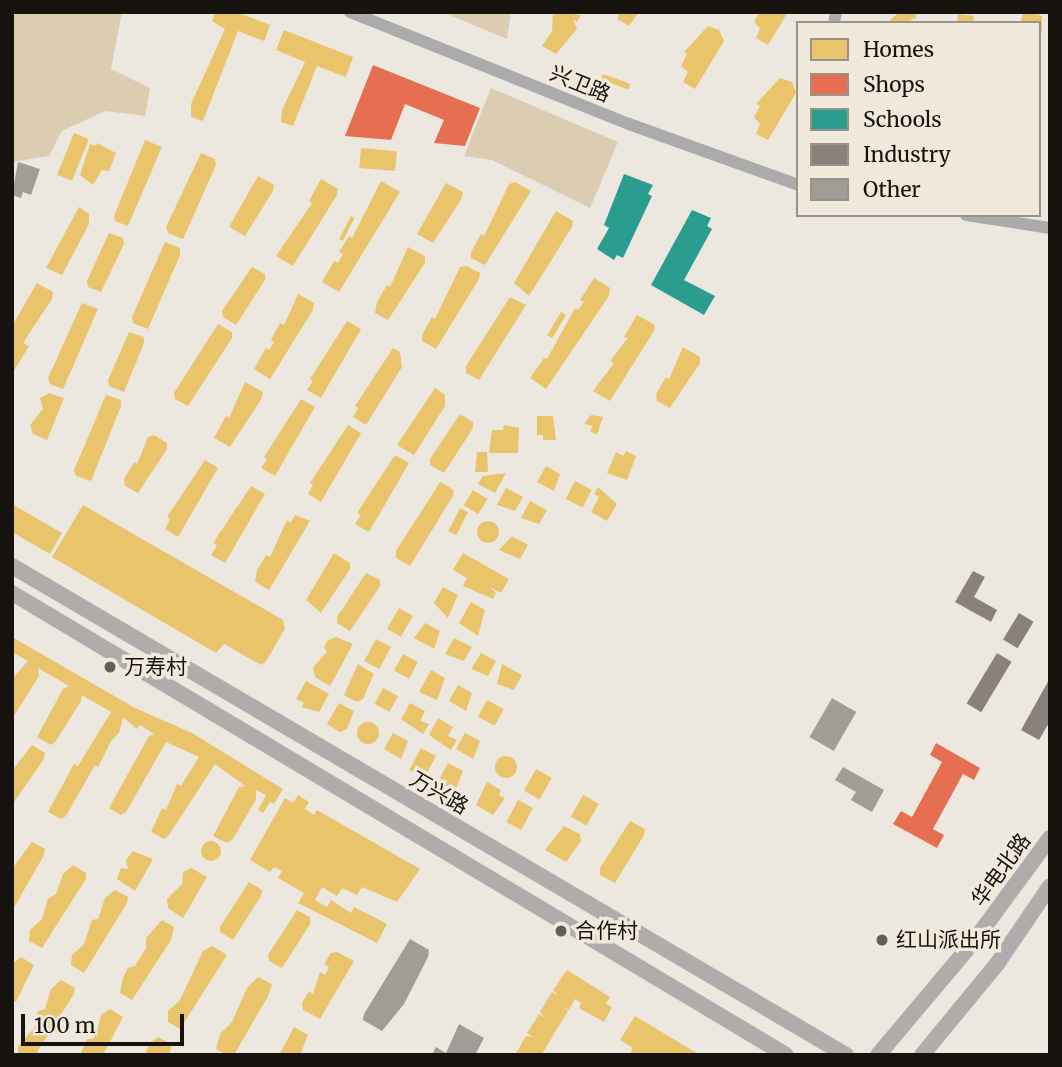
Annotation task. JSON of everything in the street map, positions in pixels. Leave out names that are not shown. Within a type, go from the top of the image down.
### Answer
[{"type":"main road","name":"万兴路","points":[[12,566],[846,1055]]},
{"type":"main road","points":[[12,593],[786,1055]]},
{"type":"main road","name":"华电北路","points":[[877,1055],[974,941],[1050,838]]},
{"type":"main road","points":[[922,1055],[997,964],[1050,887]]},
{"type":"street","name":"兴卫路","points":[[349,12],[629,124],[796,184]]},
{"type":"street","points":[[979,217],[1050,228]]},
{"type":"shaded area","points":[[12,12],[122,12],[111,69],[150,88],[145,116],[105,111],[62,131],[49,156],[12,162]]},
{"type":"shaded area","points":[[442,12],[511,12],[507,39]]},
{"type":"shaded area","points":[[491,88],[618,142],[590,208],[492,160],[464,156]]},
{"type":"building: Homes","points":[[215,12],[237,12],[270,25],[264,41],[238,31],[203,121],[191,117],[191,104],[225,29],[212,21]]},
{"type":"building: Homes","points":[[553,12],[581,15],[577,22],[573,19],[577,29],[556,54],[542,46],[552,31]]},
{"type":"building: Homes","points":[[620,12],[639,12],[629,26],[617,19]]},
{"type":"building: Homes","points":[[759,12],[788,12],[768,45],[756,38],[760,28],[754,22]]},
{"type":"building: Homes","points":[[899,12],[917,12],[916,18],[910,19],[913,21],[889,21]]},
{"type":"building: Homes","points":[[1035,13],[1042,16],[1042,33],[1041,21],[1021,21],[1023,14]]},
{"type":"building: Homes","points":[[958,14],[974,16],[973,21],[957,21]]},
{"type":"building: Homes","points":[[708,26],[719,30],[724,41],[695,89],[683,82],[688,72],[681,66],[687,54],[684,52]]},
{"type":"building: Homes","points":[[284,30],[353,57],[346,77],[317,66],[293,126],[281,122],[282,110],[305,62],[276,50]]},
{"type":"building: Homes","points":[[603,74],[630,84],[628,90],[601,80]]},
{"type":"building: Homes","points":[[780,78],[792,82],[796,93],[768,140],[756,134],[760,124],[754,117],[760,106],[756,104]]},
{"type":"building: Homes","points":[[74,133],[89,139],[72,181],[57,175]]},
{"type":"building: Homes","points":[[145,140],[162,147],[128,226],[115,221],[114,216]]},
{"type":"building: Homes","points":[[97,143],[116,153],[109,171],[102,170],[93,185],[80,175],[90,144],[96,146]]},
{"type":"building: Homes","points":[[361,148],[397,151],[395,171],[359,168]]},
{"type":"building: Homes","points":[[201,153],[215,159],[216,165],[183,239],[168,233],[166,227]]},
{"type":"building: Homes","points":[[258,176],[274,185],[273,191],[245,236],[229,227]]},
{"type":"building: Homes","points":[[321,179],[338,189],[337,195],[293,266],[276,256],[312,203],[309,201]]},
{"type":"building: Homes","points":[[381,181],[400,192],[339,292],[322,282],[334,261],[338,263],[343,254],[339,252],[349,236],[352,238]]},
{"type":"building: Homes","points":[[515,182],[531,191],[485,265],[471,258],[471,252],[481,234],[484,236],[509,184]]},
{"type":"building: Homes","points":[[446,183],[463,192],[462,198],[433,243],[417,234]]},
{"type":"building: Homes","points":[[79,207],[89,214],[89,224],[62,275],[46,268]]},
{"type":"building: Homes","points":[[556,211],[573,221],[572,227],[529,296],[514,283]]},
{"type":"building: Homes","points":[[351,216],[355,218],[343,241],[339,239]]},
{"type":"building: Homes","points":[[109,233],[123,238],[124,244],[101,292],[88,287],[87,281]]},
{"type":"building: Homes","points":[[165,242],[180,248],[180,255],[148,329],[133,323],[132,317]]},
{"type":"building: Homes","points":[[408,247],[425,256],[425,263],[388,320],[375,313],[377,302],[387,285],[390,287]]},
{"type":"building: Homes","points":[[466,266],[480,273],[479,279],[436,349],[422,341],[422,335],[432,317],[435,319],[460,267]]},
{"type":"building: Homes","points":[[252,267],[265,274],[265,280],[236,325],[223,317],[222,311]]},
{"type":"building: Homes","points":[[594,278],[610,288],[609,296],[546,389],[530,378],[544,358],[547,359],[575,308],[578,310],[584,302],[580,300]]},
{"type":"building: Homes","points":[[37,283],[53,292],[52,299],[23,343],[29,346],[12,374],[12,326]]},
{"type":"building: Homes","points":[[298,294],[314,303],[313,310],[270,379],[254,369],[266,348],[269,350],[274,342],[271,340],[280,323],[284,325]]},
{"type":"building: Homes","points":[[510,297],[526,305],[479,380],[466,373],[466,366]]},
{"type":"building: Homes","points":[[82,303],[98,309],[63,389],[50,384],[48,378]]},
{"type":"building: Homes","points":[[561,312],[566,315],[552,338],[547,335]]},
{"type":"building: Homes","points":[[637,315],[655,325],[654,331],[610,401],[593,391],[614,363],[610,361],[628,338],[624,337]]},
{"type":"building: Homes","points":[[347,321],[361,329],[321,398],[307,390],[313,381],[310,379]]},
{"type":"building: Homes","points":[[218,324],[232,332],[232,338],[188,406],[175,399],[174,393]]},
{"type":"building: Homes","points":[[129,332],[144,337],[144,343],[124,392],[109,386],[108,380]]},
{"type":"building: Homes","points":[[683,347],[700,357],[700,363],[670,408],[657,401],[656,394],[666,377],[669,379]]},
{"type":"building: Homes","points":[[393,348],[400,352],[402,367],[366,425],[353,417],[358,408],[355,406]]},
{"type":"building: Homes","points":[[245,382],[263,392],[262,398],[230,447],[214,438],[226,416],[229,418]]},
{"type":"building: Homes","points":[[435,388],[445,395],[445,406],[414,455],[397,445]]},
{"type":"building: Homes","points":[[49,393],[64,398],[47,440],[33,434],[30,425],[43,409],[40,398]]},
{"type":"building: Homes","points":[[106,395],[121,400],[121,406],[91,481],[76,476],[74,470]]},
{"type":"building: Homes","points":[[301,399],[315,407],[275,476],[261,468],[267,459],[264,457]]},
{"type":"building: Homes","points":[[460,414],[473,422],[473,428],[444,473],[430,465],[430,459]]},
{"type":"building: Homes","points":[[591,415],[603,417],[597,435],[590,431],[593,426],[584,424]]},
{"type":"building: Homes","points":[[537,416],[553,416],[556,440],[543,440],[543,435],[537,435]]},
{"type":"building: Homes","points":[[348,425],[361,433],[321,502],[308,494],[313,485],[310,483]]},
{"type":"building: Homes","points":[[504,425],[519,428],[518,453],[489,453],[492,430],[503,430]]},
{"type":"building: Homes","points":[[154,435],[167,443],[167,449],[138,493],[125,486],[124,479],[134,462],[137,464],[148,437]]},
{"type":"building: Homes","points":[[626,451],[636,456],[627,480],[607,473],[616,452],[623,456]]},
{"type":"building: Homes","points":[[477,452],[487,452],[488,472],[475,472]]},
{"type":"building: Homes","points":[[395,455],[409,463],[369,532],[355,524],[361,515],[357,513]]},
{"type":"building: Homes","points":[[205,460],[218,468],[178,537],[165,529],[170,519],[167,517]]},
{"type":"building: Homes","points":[[546,466],[560,474],[554,491],[537,482]]},
{"type":"building: Homes","points":[[506,473],[495,493],[478,484],[483,476]]},
{"type":"building: Homes","points":[[575,481],[592,490],[582,508],[566,499]]},
{"type":"building: Homes","points":[[440,482],[454,490],[453,496],[410,566],[396,558],[396,551]]},
{"type":"building: Homes","points":[[251,486],[265,494],[225,563],[211,555],[217,545],[213,543]]},
{"type":"building: Homes","points":[[598,487],[617,504],[607,521],[591,512],[599,497],[594,494]]},
{"type":"building: Homes","points":[[506,488],[523,497],[515,511],[497,505]]},
{"type":"building: Homes","points":[[473,490],[488,499],[478,514],[464,505]]},
{"type":"building: Homes","points":[[530,501],[547,510],[539,524],[521,518]]},
{"type":"building: Homes","points":[[12,504],[62,533],[50,554],[12,532]]},
{"type":"building: Homes","points":[[83,505],[283,620],[285,629],[266,661],[261,665],[224,644],[216,653],[52,557]]},
{"type":"building: Homes","points":[[460,508],[468,512],[456,535],[448,531]]},
{"type":"building: Homes","points":[[295,515],[310,521],[269,590],[255,582],[257,570],[266,555],[270,557],[287,520],[290,523]]},
{"type":"building: Homes","points":[[488,521],[496,524],[499,532],[496,540],[488,543],[480,540],[477,532],[480,524]]},
{"type":"building: Homes","points":[[512,536],[528,545],[520,559],[499,550]]},
{"type":"building: Homes","points":[[334,553],[350,563],[350,569],[321,613],[306,600]]},
{"type":"building: Homes","points":[[463,553],[509,579],[501,593],[490,587],[496,593],[493,599],[463,586],[467,578],[453,570]]},
{"type":"building: Homes","points":[[366,573],[380,580],[380,586],[350,631],[337,623],[337,617]]},
{"type":"building: Homes","points":[[443,587],[458,595],[448,618],[434,603]]},
{"type":"building: Homes","points":[[471,602],[485,610],[478,636],[459,623]]},
{"type":"building: Homes","points":[[399,608],[413,616],[401,637],[387,629]]},
{"type":"building: Homes","points":[[425,623],[440,631],[434,649],[414,638]]},
{"type":"building: Homes","points":[[12,637],[135,708],[192,733],[283,789],[274,804],[270,802],[263,813],[258,810],[266,795],[256,790],[256,800],[232,840],[227,843],[213,836],[239,787],[245,786],[215,764],[164,839],[151,832],[162,808],[166,810],[177,784],[181,786],[199,757],[166,742],[126,812],[121,815],[109,808],[149,736],[154,734],[140,725],[137,729],[123,717],[119,733],[111,741],[98,767],[95,765],[66,816],[61,819],[48,812],[74,764],[78,766],[111,712],[82,695],[56,741],[51,745],[37,737],[63,689],[69,686],[38,668],[39,676],[12,719],[12,679],[28,661],[12,652]]},
{"type":"building: Homes","points":[[336,637],[353,644],[330,686],[315,677],[313,667],[327,652],[324,647],[327,641]]},
{"type":"building: Homes","points":[[454,638],[472,647],[464,661],[445,654]]},
{"type":"building: Homes","points":[[376,639],[391,647],[379,669],[364,661]]},
{"type":"building: Homes","points":[[481,653],[496,661],[488,676],[471,669]]},
{"type":"building: Homes","points":[[403,654],[418,662],[409,679],[394,671]]},
{"type":"building: Homes","points":[[358,664],[374,674],[363,699],[357,702],[344,695]]},
{"type":"building: Homes","points":[[502,664],[522,675],[514,690],[497,684]]},
{"type":"building: Homes","points":[[431,670],[445,678],[437,700],[419,692]]},
{"type":"building: Homes","points":[[306,681],[329,694],[319,712],[301,707],[304,703],[296,699]]},
{"type":"building: Homes","points":[[458,685],[472,693],[466,711],[449,701]]},
{"type":"building: Homes","points":[[383,688],[398,696],[390,712],[375,704]]},
{"type":"building: Homes","points":[[487,700],[504,709],[495,726],[478,717]]},
{"type":"building: Homes","points":[[339,703],[354,711],[347,729],[340,732],[327,724]]},
{"type":"building: Homes","points":[[410,703],[425,711],[420,721],[429,724],[423,734],[401,719]]},
{"type":"building: Homes","points":[[438,718],[453,727],[448,736],[457,740],[451,750],[429,735]]},
{"type":"building: Homes","points":[[364,722],[372,722],[379,729],[379,737],[372,744],[364,744],[357,737],[357,729]]},
{"type":"building: Homes","points":[[393,733],[408,741],[401,759],[384,749]]},
{"type":"building: Homes","points":[[465,733],[480,741],[473,759],[456,749]]},
{"type":"building: Homes","points":[[32,745],[45,753],[44,759],[14,802],[12,771]]},
{"type":"building: Homes","points":[[421,748],[436,756],[424,778],[409,770]]},
{"type":"building: Homes","points":[[506,756],[516,763],[517,767],[510,777],[506,778],[496,771],[495,767],[502,757]]},
{"type":"building: Homes","points":[[448,763],[463,771],[456,789],[446,785],[463,795],[455,809],[432,793]]},
{"type":"building: Homes","points":[[536,769],[552,778],[540,800],[524,791]]},
{"type":"building: Homes","points":[[487,782],[501,790],[499,795],[505,798],[493,815],[476,805]]},
{"type":"building: Homes","points":[[298,795],[309,802],[305,809],[314,815],[317,810],[420,869],[397,902],[362,887],[357,895],[342,888],[337,896],[322,887],[315,900],[327,907],[331,900],[351,913],[354,907],[387,924],[377,943],[298,903],[304,893],[278,878],[282,871],[274,867],[270,872],[250,860],[285,798],[293,803]]},
{"type":"building: Homes","points":[[583,795],[599,804],[587,826],[571,817]]},
{"type":"building: Homes","points":[[518,800],[533,808],[521,830],[506,822]]},
{"type":"building: Homes","points":[[630,821],[645,829],[644,835],[615,883],[600,875],[600,868]]},
{"type":"building: Homes","points":[[564,826],[580,834],[581,841],[566,862],[545,850]]},
{"type":"building: Homes","points":[[211,841],[218,844],[221,851],[218,858],[211,861],[204,858],[201,851],[204,844]]},
{"type":"building: Homes","points":[[32,842],[45,849],[44,855],[12,911],[12,869]]},
{"type":"building: Homes","points":[[133,851],[153,859],[135,891],[117,879],[121,868],[128,869],[126,860]]},
{"type":"building: Homes","points":[[73,865],[86,873],[86,879],[42,948],[29,941],[30,930],[42,919],[48,899],[56,894],[63,874]]},
{"type":"building: Homes","points":[[191,868],[207,877],[183,918],[168,908],[167,899],[182,884],[183,872]]},
{"type":"building: Homes","points":[[249,882],[262,890],[261,896],[233,940],[220,932],[220,927]]},
{"type":"building: Homes","points":[[115,890],[128,897],[127,903],[84,973],[71,965],[72,955],[84,944],[92,920],[98,919],[105,898]]},
{"type":"building: Homes","points":[[297,910],[310,917],[310,924],[282,968],[269,961],[268,955]]},
{"type":"building: Homes","points":[[162,920],[174,927],[171,940],[132,1000],[120,993],[123,978],[128,968],[135,966],[146,948],[146,938]]},
{"type":"building: Homes","points":[[212,946],[227,955],[180,1029],[168,1022],[168,1011],[180,1000],[203,951]]},
{"type":"building: Homes","points":[[337,952],[354,961],[320,1019],[303,1010],[302,1003],[309,991],[313,994],[320,972],[325,975],[329,967],[324,964],[331,953]]},
{"type":"building: Homes","points":[[21,957],[34,965],[16,1002],[12,1000],[12,964]]},
{"type":"building: Homes","points":[[567,970],[610,997],[606,1004],[612,1007],[604,1022],[579,1008],[581,1003],[575,999],[569,1010],[562,1007],[568,1011],[542,1054],[515,1055],[526,1036],[533,1037],[527,1033],[539,1014],[545,1018],[540,1012],[552,992],[558,996],[553,990]]},
{"type":"building: Homes","points":[[258,977],[272,984],[268,996],[234,1055],[226,1055],[216,1049],[220,1034],[232,1022],[247,988]]},
{"type":"building: Homes","points":[[61,980],[75,988],[74,994],[37,1052],[40,1055],[18,1055],[18,1046],[35,1027],[38,1011],[45,1009],[51,989]]},
{"type":"building: Homes","points":[[110,1009],[123,1017],[103,1055],[80,1055],[87,1039],[93,1039],[101,1015]]},
{"type":"building: Homes","points":[[635,1016],[700,1055],[629,1055],[633,1048],[620,1040]]},
{"type":"building: Homes","points":[[294,1027],[308,1035],[300,1055],[279,1055]]},
{"type":"building: Homes","points":[[158,1037],[172,1045],[169,1055],[145,1055],[150,1043]]},
{"type":"building: Shops","points":[[373,65],[480,108],[465,146],[434,143],[444,120],[405,104],[391,140],[345,136]]},
{"type":"building: Shops","points":[[936,743],[980,768],[974,780],[963,774],[933,829],[944,835],[937,848],[893,824],[901,811],[912,817],[942,762],[930,755]]},
{"type":"building: Schools","points":[[624,174],[653,185],[648,194],[652,196],[623,258],[617,255],[614,260],[597,249],[609,228],[604,225]]},
{"type":"building: Schools","points":[[692,210],[711,218],[707,226],[712,229],[684,280],[715,296],[704,315],[651,285]]},
{"type":"building: Industry","points":[[973,571],[985,577],[974,597],[997,610],[991,622],[955,602]]},
{"type":"building: Industry","points":[[1019,613],[1034,622],[1018,648],[1003,640]]},
{"type":"building: Industry","points":[[997,653],[1012,662],[981,712],[967,704]]},
{"type":"building: Industry","points":[[1050,678],[1050,721],[1039,740],[1021,730]]},
{"type":"building: Other","points":[[18,162],[40,169],[31,195],[23,192],[21,198],[12,195]]},
{"type":"building: Other","points":[[832,698],[856,712],[834,751],[810,737]]},
{"type":"building: Other","points":[[843,767],[884,790],[872,812],[851,800],[856,792],[835,780]]},
{"type":"building: Other","points":[[410,939],[429,950],[428,957],[404,1004],[382,1031],[363,1020],[364,1014]]},
{"type":"building: Other","points":[[459,1024],[484,1038],[475,1055],[432,1055],[436,1047],[446,1053]]},
{"type":"place","name":"万寿村","points":[[110,667]]},
{"type":"place","name":"合作村","points":[[561,931]]},
{"type":"place","name":"红山派出所","points":[[882,940]]}]
